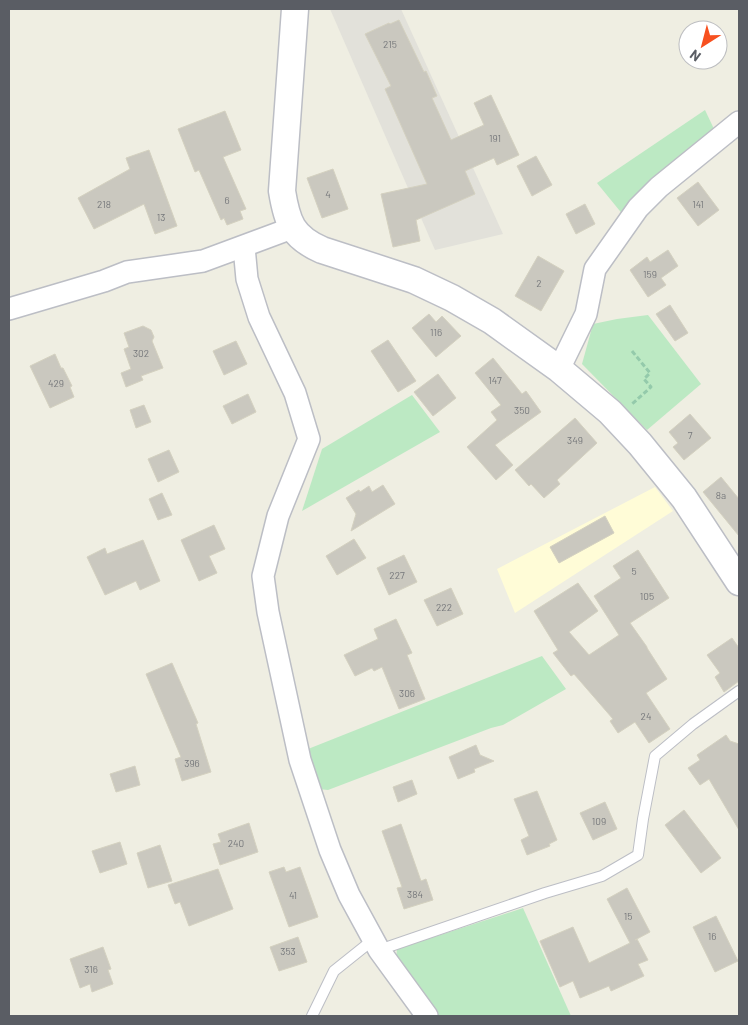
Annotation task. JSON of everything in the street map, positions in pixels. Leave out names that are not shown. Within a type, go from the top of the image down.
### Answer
[{"type":"street","points":[[295,9],[282,191],[284,208],[292,228],[304,241],[322,250],[414,280],[452,298],[492,321],[560,369],[610,412],[640,444],[684,498],[739,582]]},
{"type":"street","points":[[560,369],[586,314],[595,269],[638,208],[659,187],[739,122]]},
{"type":"street","points":[[9,309],[104,281],[127,272],[203,260],[292,228]]},
{"type":"street","points":[[244,246],[246,279],[259,317],[295,393],[309,439],[278,516],[263,576],[268,612],[297,746],[330,850],[349,896],[377,944],[427,1016]]},
{"type":"lane","points":[[312,1016],[334,971],[377,944],[602,876],[638,855],[655,756],[693,724],[739,691]]},
{"type":"path","points":[[631,405],[651,387],[644,379],[650,373],[632,351]]},
{"type":"shaded area","points":[[330,9],[401,9],[503,234],[435,250]]},
{"type":"shaded area","points":[[655,487],[673,511],[515,613],[497,569]]},
{"type":"green space","points":[[705,110],[714,129],[624,216],[597,183]]},
{"type":"green space","points":[[648,315],[701,384],[647,430],[582,364],[593,324]]},
{"type":"green space","points":[[412,395],[440,432],[302,511],[322,449]]},
{"type":"green space","points":[[542,656],[566,689],[503,725],[328,790],[319,789],[308,749]]},
{"type":"green space","points":[[523,908],[571,1016],[435,1016],[396,960],[397,949]]},
{"type":"building","points":[[399,20],[437,96],[432,98],[451,140],[484,125],[474,103],[491,95],[519,155],[497,165],[494,158],[465,171],[475,194],[416,220],[420,241],[393,247],[381,194],[427,184],[385,89],[391,86],[365,34]]},
{"type":"building","points":[[225,111],[241,150],[223,157],[246,209],[240,211],[243,219],[227,225],[224,218],[221,220],[199,170],[195,172],[178,129]]},
{"type":"building","points":[[149,150],[177,226],[155,234],[144,204],[94,229],[78,198],[130,169],[126,158]]},
{"type":"building","points":[[536,156],[552,185],[532,196],[517,166]]},
{"type":"building","points":[[333,169],[348,209],[322,218],[307,178]]},
{"type":"building","points":[[698,182],[719,210],[698,226],[677,198]]},
{"type":"building","points":[[585,204],[595,224],[576,234],[566,214]]},
{"type":"building","points":[[668,250],[678,266],[661,278],[666,285],[648,297],[630,270],[647,257],[650,262]]},
{"type":"building","points":[[538,256],[564,271],[541,311],[515,296]]},
{"type":"building","points":[[670,305],[688,333],[675,341],[656,314]]},
{"type":"building","points":[[429,314],[436,322],[442,316],[461,336],[436,357],[412,328]]},
{"type":"building","points":[[143,326],[151,330],[154,337],[152,341],[163,368],[141,376],[143,380],[126,387],[121,373],[131,369],[124,349],[129,347],[124,333]]},
{"type":"building","points":[[388,340],[416,381],[398,392],[371,351]]},
{"type":"building","points":[[236,341],[247,364],[224,375],[213,351]]},
{"type":"building","points":[[55,354],[72,386],[70,387],[74,397],[50,408],[30,366]]},
{"type":"building","points":[[493,358],[522,394],[526,391],[541,412],[495,445],[513,465],[496,480],[467,447],[497,420],[491,412],[501,405],[475,373]]},
{"type":"building","points":[[438,374],[456,398],[433,416],[414,392]]},
{"type":"building","points":[[248,394],[256,412],[232,424],[223,406]]},
{"type":"building","points":[[144,405],[151,422],[136,428],[130,410]]},
{"type":"building","points":[[690,414],[711,438],[684,460],[673,447],[678,443],[669,432]]},
{"type":"building","points":[[575,418],[597,443],[557,480],[560,484],[544,498],[531,484],[529,486],[515,470]]},
{"type":"building","points":[[169,450],[179,472],[158,482],[148,459]]},
{"type":"building","points":[[721,477],[739,499],[739,536],[703,492]]},
{"type":"building","points":[[383,485],[395,504],[351,531],[356,514],[346,498],[369,486],[372,492]]},
{"type":"building","points":[[162,493],[172,515],[158,520],[149,499]]},
{"type":"building","points":[[605,516],[614,533],[559,563],[550,547]]},
{"type":"building","points":[[214,525],[225,549],[209,556],[217,573],[199,581],[181,540]]},
{"type":"building","points":[[354,539],[366,558],[337,575],[326,556]]},
{"type":"building","points":[[143,540],[160,581],[140,590],[136,581],[105,595],[87,557],[105,548],[107,554]]},
{"type":"building","points":[[638,550],[669,598],[630,623],[667,679],[646,693],[670,729],[649,743],[635,722],[618,733],[610,721],[613,719],[574,674],[571,676],[553,653],[558,650],[534,611],[578,583],[598,611],[569,632],[589,655],[619,635],[594,596],[621,578],[613,566]]},
{"type":"building","points":[[404,555],[417,582],[389,595],[377,568]]},
{"type":"building","points":[[451,588],[463,614],[437,626],[424,600]]},
{"type":"building","points":[[396,619],[412,653],[407,655],[425,699],[399,709],[382,667],[374,671],[372,668],[355,676],[344,655],[378,639],[374,629]]},
{"type":"building","points":[[732,638],[739,648],[739,681],[724,692],[715,677],[720,673],[707,655]]},
{"type":"building","points":[[172,663],[198,723],[196,724],[211,772],[182,781],[175,759],[181,757],[146,674]]},
{"type":"building","points":[[726,735],[730,741],[739,744],[739,830],[709,779],[700,785],[688,768],[700,760],[697,755]]},
{"type":"building","points":[[476,745],[480,755],[494,761],[474,769],[475,772],[458,779],[449,757]]},
{"type":"building","points":[[135,766],[140,785],[116,792],[110,774]]},
{"type":"building","points":[[412,780],[417,794],[398,802],[393,787]]},
{"type":"building","points":[[537,791],[557,840],[549,844],[550,846],[527,855],[521,840],[529,836],[514,799]]},
{"type":"building","points":[[605,802],[617,829],[593,840],[580,813]]},
{"type":"building","points":[[684,810],[721,858],[701,873],[665,825]]},
{"type":"building","points":[[249,823],[258,852],[220,865],[213,844],[221,842],[218,834]]},
{"type":"building","points":[[401,824],[421,881],[426,879],[433,900],[404,909],[397,888],[402,887],[382,831]]},
{"type":"building","points":[[120,842],[127,864],[100,873],[92,851]]},
{"type":"building","points":[[160,845],[172,881],[148,888],[137,853]]},
{"type":"building","points":[[284,867],[286,872],[300,867],[318,917],[289,927],[269,872]]},
{"type":"building","points":[[218,869],[233,909],[189,926],[180,902],[175,904],[168,885]]},
{"type":"building","points":[[627,888],[650,932],[635,940],[637,939],[648,960],[638,964],[644,976],[611,991],[609,986],[580,998],[573,981],[560,987],[540,941],[573,927],[589,963],[630,943],[607,899]]},
{"type":"building","points":[[716,916],[738,961],[715,972],[693,927]]},
{"type":"building","points":[[298,937],[307,962],[279,971],[270,947]]},
{"type":"building","points":[[103,947],[111,969],[108,970],[113,984],[92,992],[90,984],[80,988],[70,959]]}]
